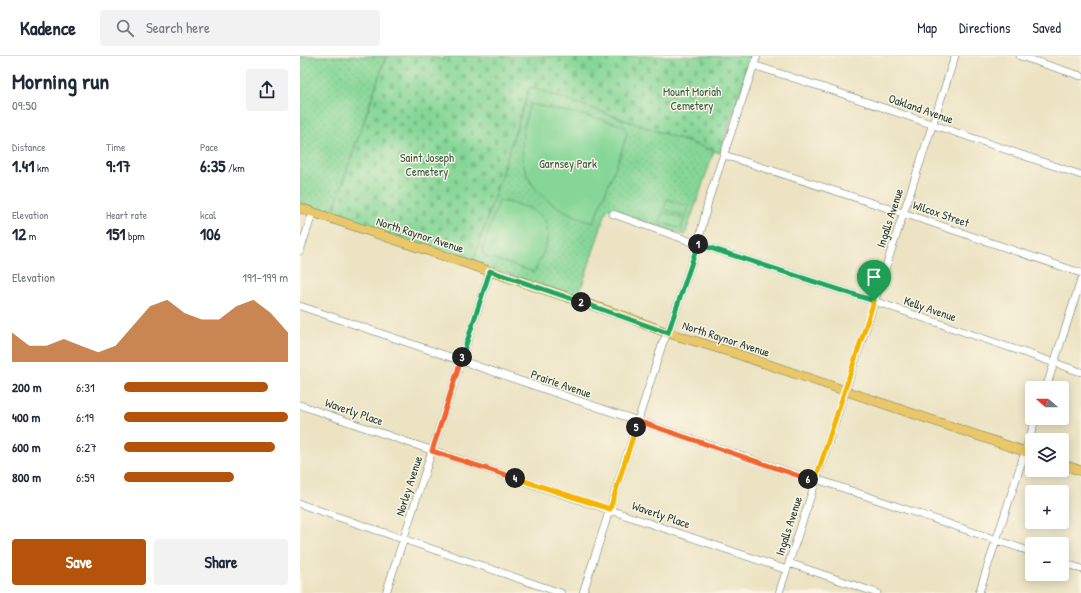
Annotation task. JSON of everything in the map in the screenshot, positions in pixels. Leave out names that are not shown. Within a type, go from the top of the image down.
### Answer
[{"type":"main road","name":"North Raynor Avenue","points":[[300,208],[624,316],[668,333],[845,390],[1025,452]]},
{"type":"main road","points":[[1069,467],[1081,471]]},
{"type":"street","points":[[583,593],[663,342],[668,333],[698,244],[707,205],[756,56]]},
{"type":"street","name":"Ingalls Avenue","points":[[779,593],[955,56]]},
{"type":"street","points":[[1020,56],[1081,76]]},
{"type":"street","name":"Oakland Avenue","points":[[753,65],[1081,175]]},
{"type":"street","name":"Wilcox Street","points":[[724,155],[1081,273]]},
{"type":"street","points":[[300,251],[313,212]]},
{"type":"street","name":"Kelly Avenue","points":[[613,214],[698,244],[874,301],[1081,372]]},
{"type":"street","name":"Norley Avenue","points":[[386,593],[490,271]]},
{"type":"street","points":[[1048,381],[1081,280]]},
{"type":"street","name":"Prairie Avenue","points":[[300,306],[638,421],[1025,550]]},
{"type":"street","name":"Waverly Place","points":[[300,405],[432,451],[788,567],[877,593]]},
{"type":"street","points":[[979,593],[996,540],[1025,461]]},
{"type":"street","points":[[300,504],[561,593]]},
{"type":"street","points":[[1069,565],[1081,569]]},
{"type":"green space","points":[[300,56],[386,56],[332,214],[300,203]]},
{"type":"green space","name":"Saint Joseph Cemetery","points":[[386,56],[432,56],[443,60],[445,56],[752,56],[720,153],[530,87],[473,262],[332,214]]},
{"type":"green space","name":"Garnsey Park","points":[[530,87],[714,151],[685,235],[607,209],[578,298],[473,262]]},
{"type":"green space","points":[[530,104],[601,119],[624,126],[627,133],[620,156],[593,223],[568,213],[549,201],[537,191],[529,179],[524,166],[522,152],[523,137]]},
{"type":"green space","points":[[667,199],[688,206],[685,216],[664,209]]},
{"type":"green space","points":[[499,201],[516,204],[530,209],[540,215],[545,222],[548,232],[546,243],[542,256],[534,272],[485,256],[482,250]]},
{"type":"green space","points":[[663,212],[684,219],[681,229],[660,222]]},
{"type":"route","points":[[698,244],[874,301],[815,481],[638,421],[610,509],[432,451],[490,271],[624,316],[668,333],[698,244]]},
{"type":"park label","name":"Mount Moriah Cemetery","points":[[692,99]]}]
